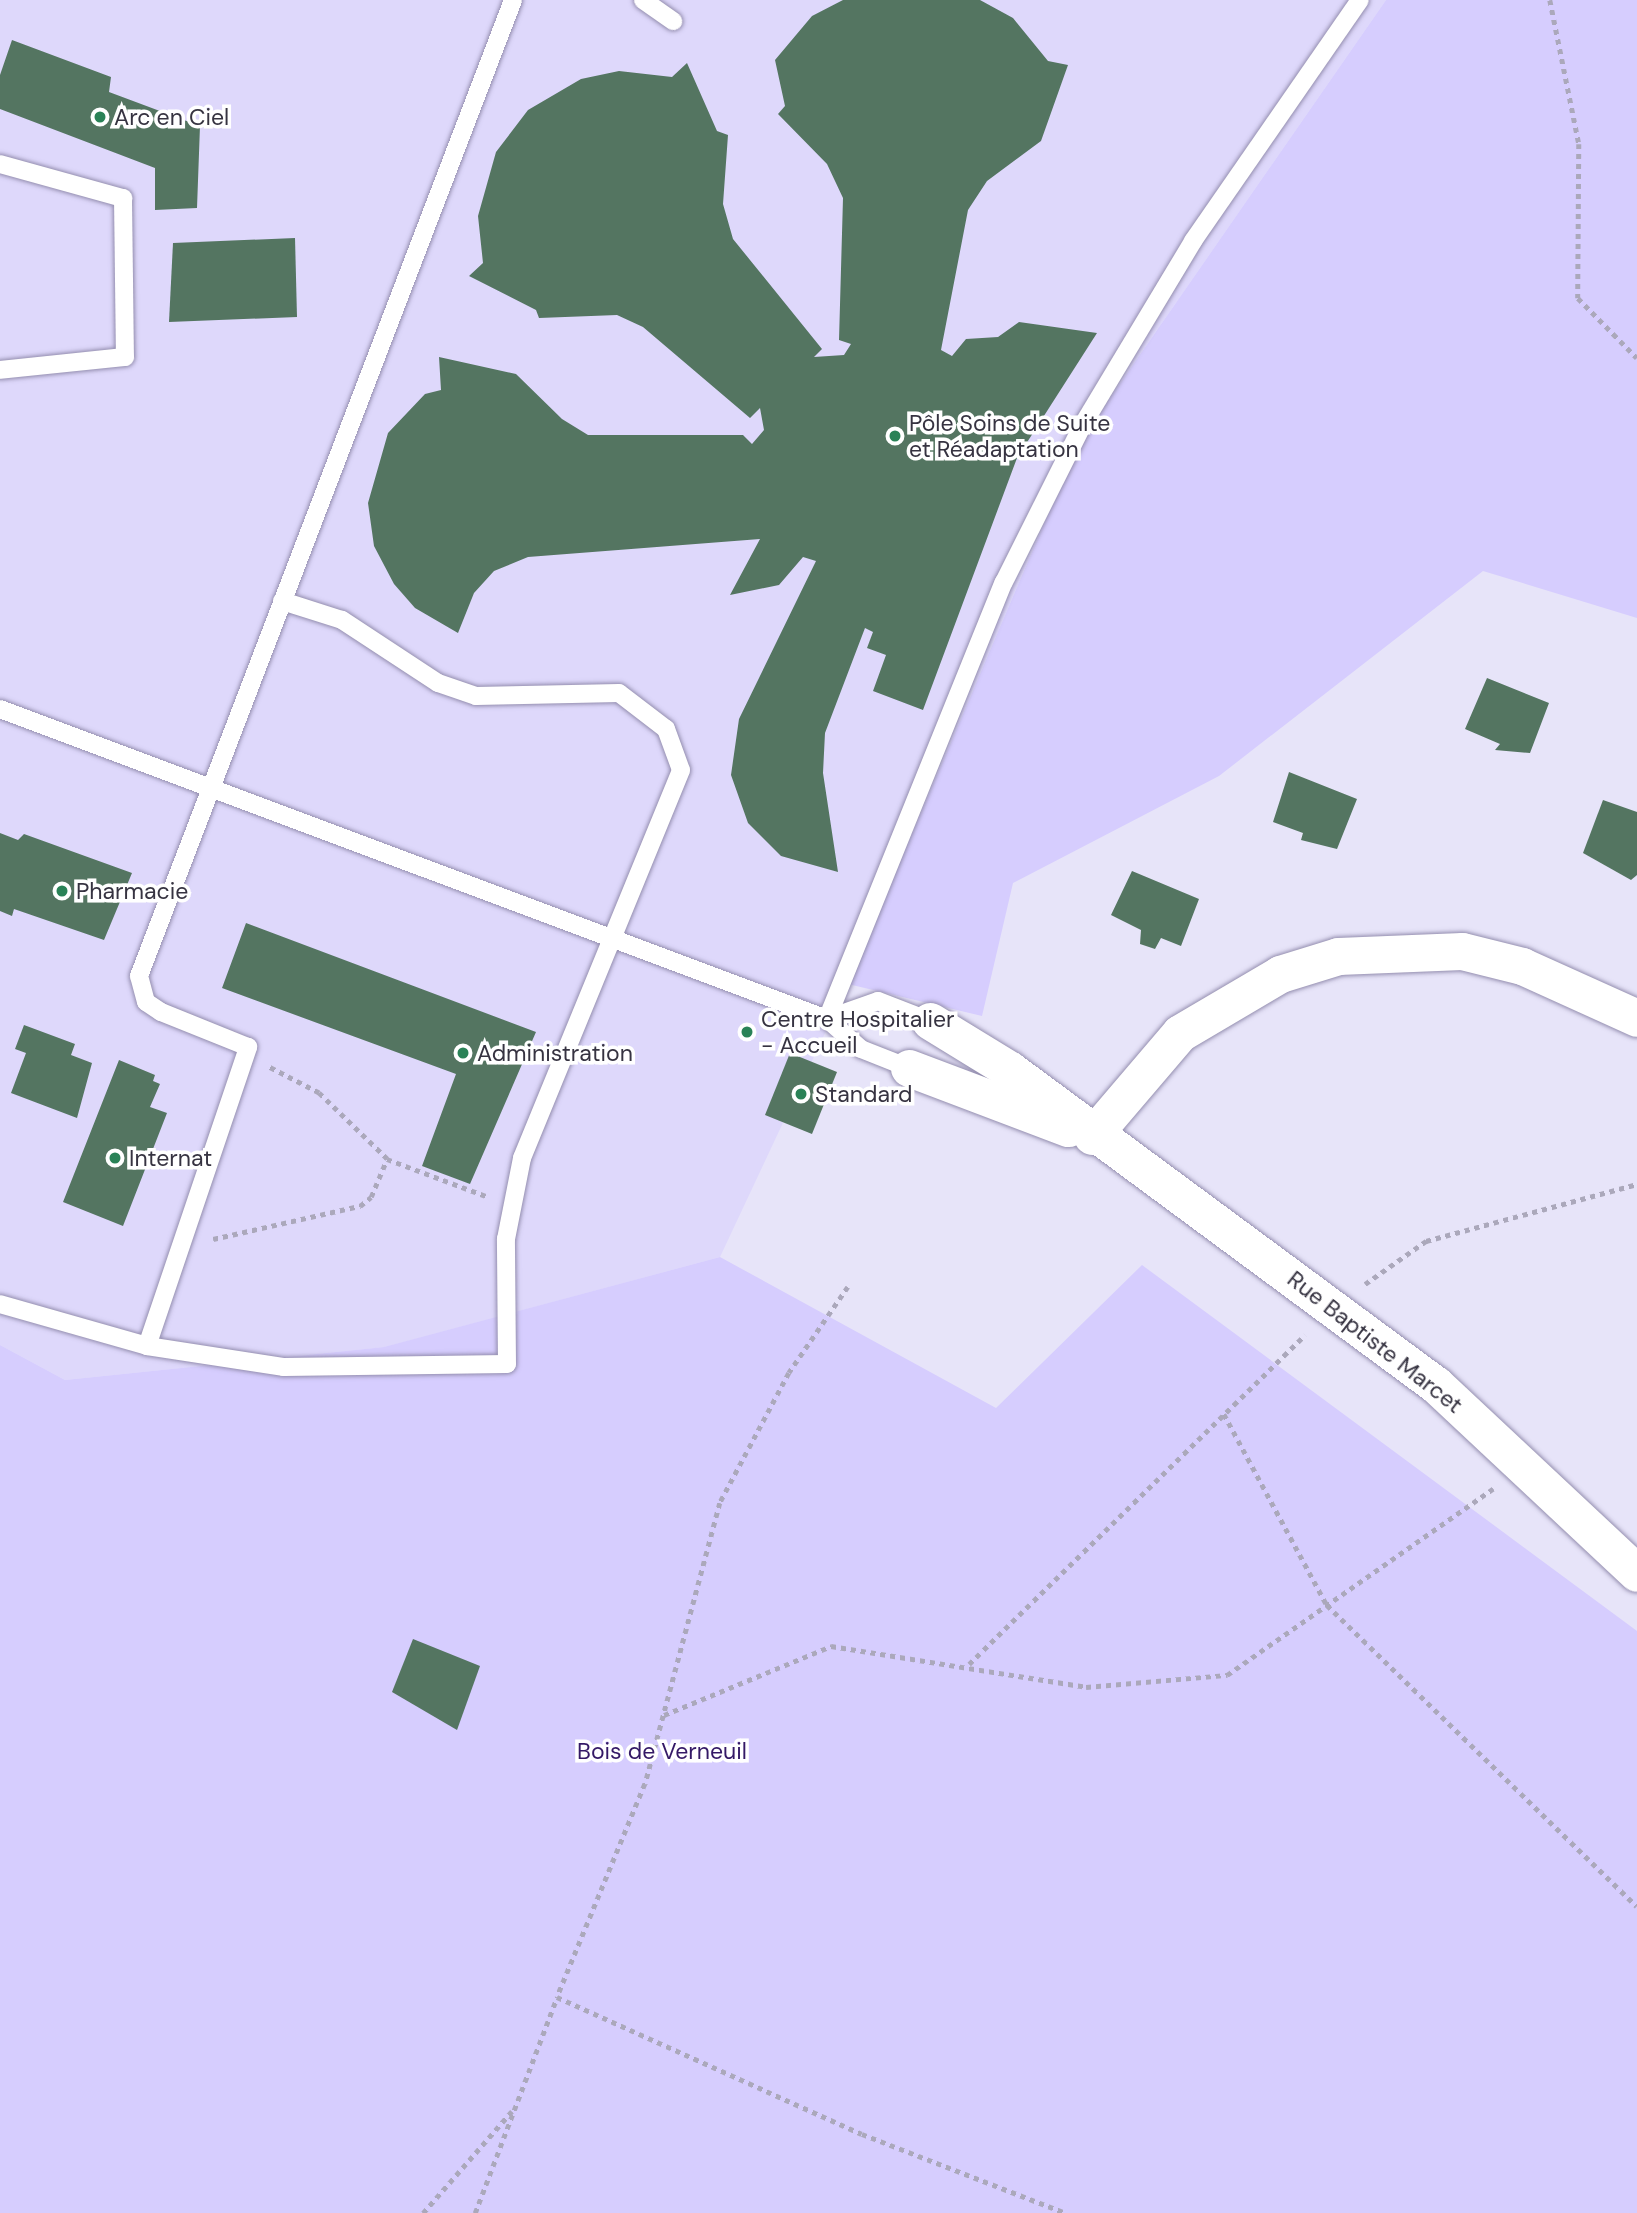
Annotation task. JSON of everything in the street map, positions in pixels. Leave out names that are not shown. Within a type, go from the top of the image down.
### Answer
[{"type":"street","points":[[1092,1136],[1180,1033],[1280,974],[1338,956],[1462,951],[1522,966],[1637,1018]]},
{"type":"street","name":"Rue Baptiste Marcet","points":[[930,1021],[1010,1070],[1092,1136],[1334,1307],[1436,1385],[1637,1573]]},
{"type":"street","name":"Rue Baptiste Marcet","points":[[909,1068],[1092,1136]]},
{"type":"lane","points":[[147,1346],[248,1047],[169,1017],[138,989],[210,788],[513,0]]},
{"type":"lane","points":[[643,0],[673,21]]},
{"type":"lane","points":[[827,1019],[1004,582],[1082,426],[1192,241],[1360,0]]},
{"type":"lane","points":[[0,164],[123,198],[125,357],[0,370]]},
{"type":"lane","points":[[0,1304],[147,1346],[284,1367],[507,1364],[510,1205],[522,1158],[681,770],[666,729],[619,693],[586,689],[489,696],[438,683],[342,620],[282,601]]},
{"type":"lane","points":[[0,709],[827,1019],[861,1049],[909,1068]]},
{"type":"lane","points":[[827,1019],[878,1001],[930,1021]]},
{"type":"path","points":[[1550,0],[1579,144],[1578,298],[1637,358]]},
{"type":"path","points":[[245,1058],[319,1093],[387,1159],[510,1205]]},
{"type":"path","points":[[182,1244],[331,1217],[360,1206],[371,1197],[387,1159]]},
{"type":"path","points":[[968,1665],[1334,1307],[1426,1241],[1637,1184]]},
{"type":"path","points":[[475,2213],[557,1997],[645,1784],[720,1503],[789,1373],[848,1287]]},
{"type":"path","points":[[1224,1414],[1327,1605],[1637,1906]]},
{"type":"path","points":[[663,1716],[831,1646],[968,1665],[1086,1687],[1227,1675],[1524,1468]]},
{"type":"path","points":[[557,1997],[862,2134],[1066,2213]]},
{"type":"path","points":[[423,2213],[514,2109]]},
{"type":"shaded area","points":[[0,0],[1386,0],[1078,444],[848,984],[720,1257],[385,1347],[65,1380],[0,1345]]},
{"type":"green space","points":[[1386,0],[1637,0],[1637,618],[1483,571],[1219,776],[1013,883],[982,1016],[848,984],[1078,444]]},
{"type":"green space","name":"Bois de Verneuil","points":[[720,1257],[996,1408],[1142,1265],[1637,1631],[1637,2213],[0,2213],[0,1345],[65,1380],[384,1347]]},
{"type":"building","name":"Pôle Soins de Suite et Réadaptation","points":[[843,0],[980,0],[1013,18],[1048,61],[1068,65],[1041,141],[987,181],[968,210],[941,350],[952,356],[966,339],[998,337],[1019,322],[1097,333],[1017,458],[923,710],[873,691],[886,655],[867,648],[873,632],[865,628],[825,733],[823,773],[838,872],[781,856],[748,823],[731,775],[739,719],[816,561],[803,557],[779,585],[730,595],[760,539],[528,557],[494,571],[474,593],[458,633],[415,608],[394,584],[374,546],[368,503],[388,433],[425,394],[441,390],[439,357],[516,374],[562,419],[588,435],[743,435],[752,444],[764,430],[760,408],[750,418],[643,327],[617,315],[539,318],[536,310],[469,276],[483,263],[478,216],[496,152],[528,110],[581,79],[619,71],[672,77],[687,63],[717,131],[728,135],[723,204],[733,239],[822,349],[814,357],[844,355],[851,344],[839,340],[843,198],[827,164],[778,114],[785,106],[775,60],[812,16]]},
{"type":"building","name":"Arc en Ciel","points":[[12,40],[111,77],[109,92],[200,126],[197,208],[155,210],[155,168],[0,109],[0,75]]},
{"type":"building","points":[[295,238],[297,317],[169,322],[173,243]]},
{"type":"building","points":[[1487,678],[1549,703],[1530,753],[1495,750],[1500,744],[1465,729]]},
{"type":"building","points":[[1289,772],[1357,799],[1337,849],[1301,840],[1303,833],[1273,822]]},
{"type":"building","points":[[1603,800],[1637,812],[1637,875],[1631,880],[1583,853]]},
{"type":"building","name":"Pharmacie","points":[[0,833],[18,840],[24,834],[132,873],[104,940],[14,909],[12,916],[0,911]]},
{"type":"building","points":[[1132,871],[1199,899],[1181,946],[1161,938],[1155,949],[1140,944],[1141,930],[1111,915]]},
{"type":"building","name":"Administration","points":[[246,923],[536,1032],[470,1184],[422,1166],[456,1074],[222,988]]},
{"type":"building","name":"Internat","points":[[24,1025],[75,1044],[71,1055],[92,1063],[77,1118],[11,1093],[26,1053],[15,1049]]},
{"type":"building","name":"Standard","points":[[790,1053],[837,1072],[812,1134],[765,1115]]},
{"type":"building","name":"Internat","points":[[119,1060],[155,1075],[153,1081],[160,1084],[150,1107],[167,1113],[123,1226],[63,1202]]},
{"type":"building","points":[[413,1639],[480,1666],[457,1730],[392,1692]]},
{"type":"place","name":"Arc en Ciel","points":[[100,117]]},
{"type":"place","name":"Pôle Soins de Suite et Réadaptation","points":[[895,436]]},
{"type":"place","name":"Pharmacie","points":[[62,891]]},
{"type":"place","name":"Centre Hospitalier - Accueil","points":[[747,1032]]},
{"type":"place","name":"Administration","points":[[463,1053]]},
{"type":"place","name":"Standard","points":[[801,1094]]},
{"type":"place","name":"Internat","points":[[115,1158]]}]
